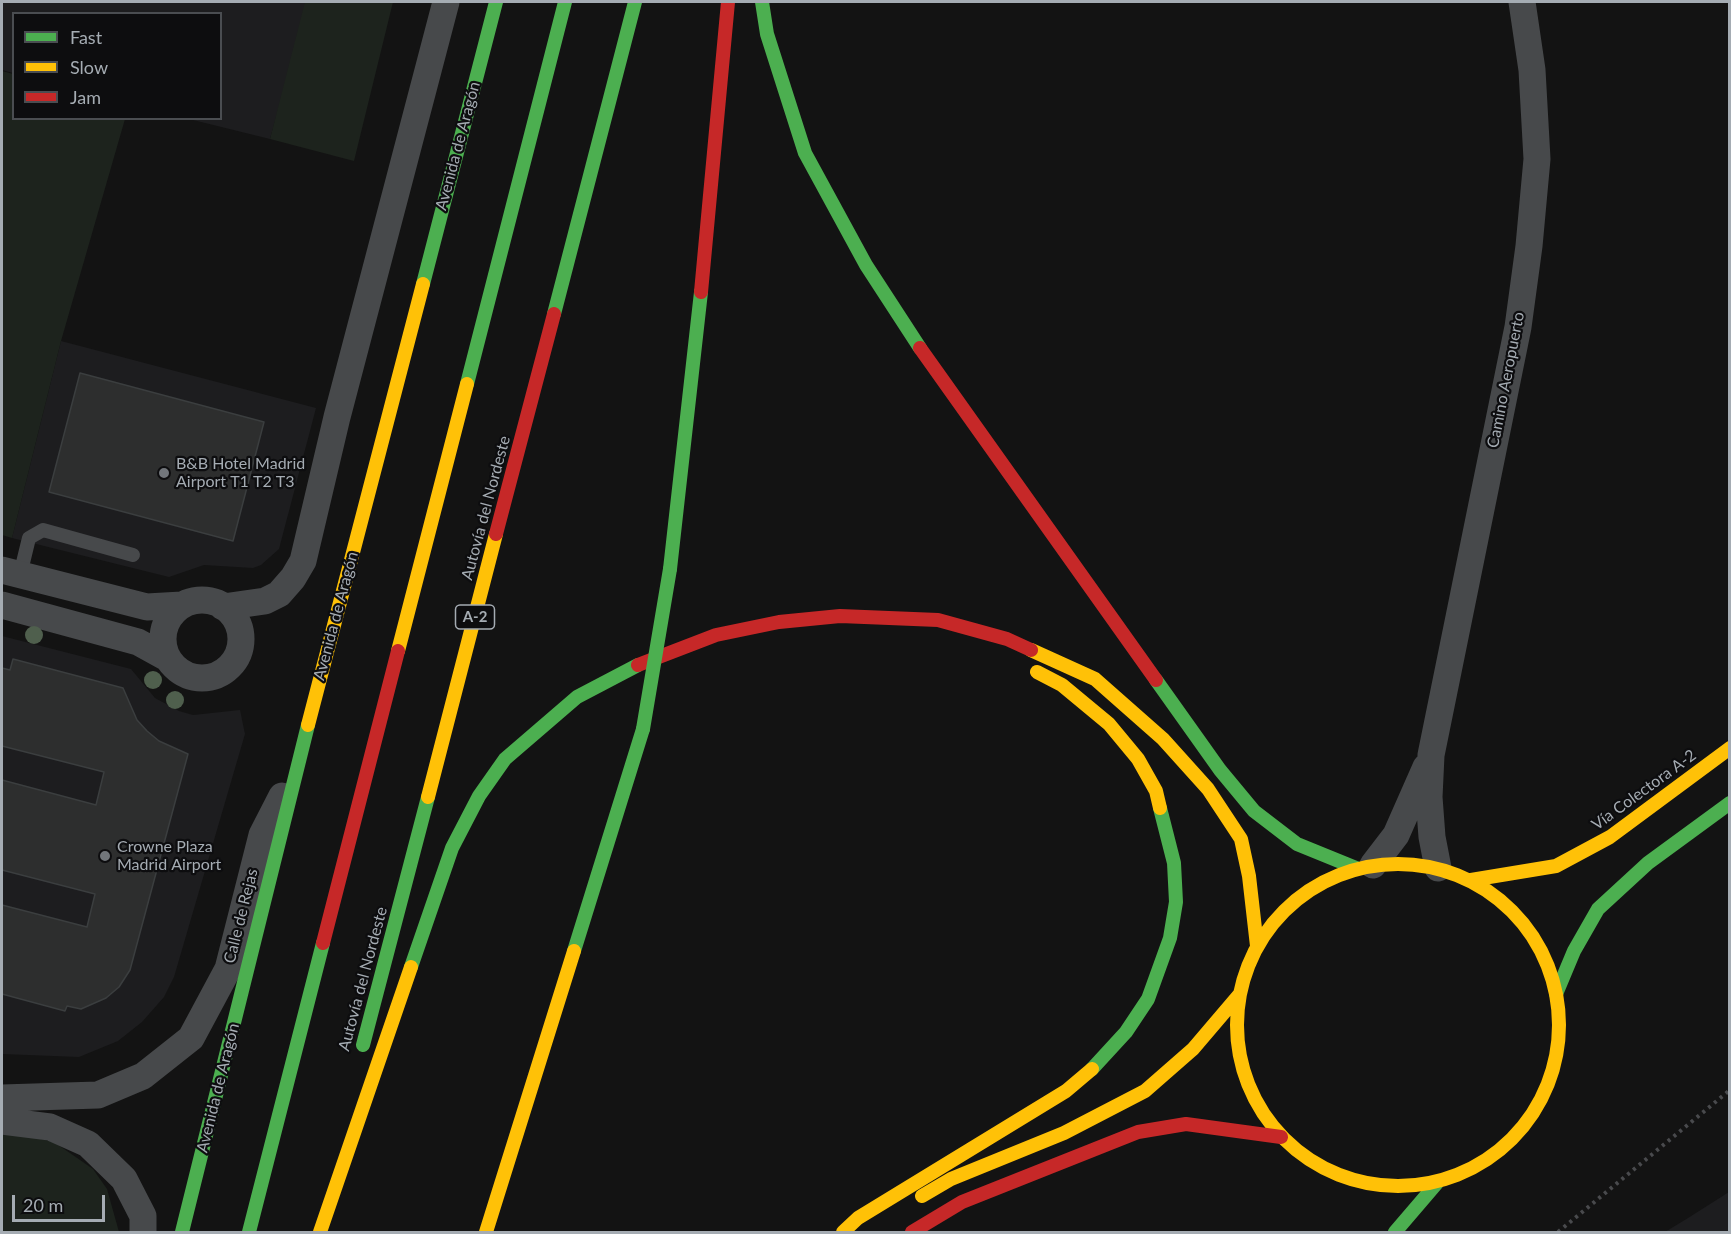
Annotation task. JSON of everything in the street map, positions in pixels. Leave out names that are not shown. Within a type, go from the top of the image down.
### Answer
[{"type":"main road","name":"Avenida de Aragón","points":[[182,1233],[297,768],[496,2]]},
{"type":"main road","points":[[249,1233],[565,2]]},
{"type":"main road","name":"Autovía del Nordeste","points":[[360,1059],[635,2]]},
{"type":"main road","points":[[486,1233],[643,729],[670,569],[693,379],[728,2]]},
{"type":"main road","points":[[762,2],[767,34],[805,153],[866,265],[933,369],[1220,770],[1254,811],[1298,844],[1365,867]]},
{"type":"main road","points":[[320,1233],[452,848],[479,796],[505,759],[577,697],[641,663],[716,635],[779,622],[840,616],[938,620],[1007,639],[1095,679],[1163,739],[1208,789],[1241,839],[1249,876],[1257,946]]},
{"type":"main road","points":[[840,616],[936,634],[999,651]]},
{"type":"main road","points":[[843,1233],[858,1218],[1066,1091],[1098,1064],[1126,1032],[1148,999],[1162,966],[1170,938],[1175,892],[1174,863],[1156,791],[1138,759],[1108,724],[1062,686],[1026,666]]},
{"type":"main road","name":"Vía Colectora A-2","points":[[1471,880],[1556,866],[1610,837],[1730,748]]},
{"type":"main road","points":[[1556,994],[1574,951],[1598,909],[1648,863],[1730,803]]},
{"type":"main road","points":[[1406,863],[1438,868],[1471,880],[1496,896],[1535,939],[1548,965],[1556,994],[1559,1024],[1556,1055],[1548,1085],[1534,1112],[1515,1137],[1492,1157],[1466,1172],[1437,1183],[1409,1187],[1380,1186],[1352,1181],[1326,1171],[1302,1156],[1281,1137],[1261,1113],[1248,1086],[1242,1066],[1236,1025],[1239,994],[1257,946],[1276,919],[1299,897],[1326,880],[1365,867],[1406,863]]},
{"type":"main road","points":[[911,1203],[951,1179],[1064,1133],[1145,1091],[1193,1049],[1239,994]]},
{"type":"main road","points":[[314,1233],[345,1116]]},
{"type":"main road","points":[[912,1233],[962,1202],[1138,1132],[1186,1124],[1281,1137]]},
{"type":"main road","points":[[1395,1233],[1437,1183]]},
{"type":"street","points":[[223,607],[265,601],[279,594],[293,578],[303,561],[337,417],[446,2]]},
{"type":"street","name":"Camino Aeropuerto","points":[[1438,868],[1430,807],[1431,755],[1518,327],[1529,246],[1537,159],[1532,70],[1522,2]]},
{"type":"street","points":[[11,572],[147,607],[183,605],[198,600],[223,607],[232,614],[240,636],[240,648],[228,668],[218,676],[195,678],[174,667],[167,658],[162,643],[164,628],[171,615],[183,605]]},
{"type":"street","points":[[2,605],[138,642],[167,658]]},
{"type":"street","name":"Camino Aeropuerto","points":[[1365,867],[1396,835],[1431,755]]},
{"type":"street","name":"Calle de Rejas","points":[[2,1098],[98,1095],[143,1076],[191,1038],[228,969],[262,835],[297,768]]},
{"type":"street","points":[[2,1121],[50,1127],[88,1144],[124,1179],[143,1216],[143,1233]]},
{"type":"lane","points":[[11,572],[29,538],[43,530],[132,555]]},
{"type":"path","points":[[1558,1233],[1730,1090]]},
{"type":"shaded area","points":[[2,2],[308,2],[270,139],[193,120],[222,120],[222,12],[12,12],[12,73],[2,70]]},
{"type":"shaded area","points":[[305,2],[393,2],[354,161],[270,139]]},
{"type":"shaded area","points":[[2,71],[12,74],[12,120],[125,120],[61,341],[12,538],[2,535]]},
{"type":"shaded area","name":"B&B Hotel Madrid Airport T1 T2 T3","points":[[61,341],[316,408],[279,549],[261,565],[253,568],[204,565],[169,577],[12,538]]},
{"type":"shaded area","name":"Crowne Plaza Madrid Airport","points":[[2,636],[131,669],[155,698],[179,711],[193,715],[240,710],[245,734],[174,977],[164,997],[142,1022],[118,1041],[79,1057],[2,1054]]},
{"type":"shaded area","points":[[2,1133],[54,1142],[93,1169],[107,1189],[119,1232],[2,1232]]},
{"type":"shaded area","points":[[1729,1192],[1729,1232],[1665,1232],[1688,1218]]},
{"type":"building","points":[[80,373],[264,422],[233,541],[49,492]]},
{"type":"building","points":[[13,659],[123,688],[137,720],[147,731],[159,741],[188,754],[130,970],[119,987],[106,998],[81,1009],[67,1006],[65,1011],[2,994],[2,905],[87,927],[95,894],[2,870],[2,780],[96,805],[104,772],[2,746],[2,668],[10,670]]},
{"type":"traffic: fast","points":[[423,284],[496,2]]},
{"type":"traffic: fast","points":[[467,384],[565,2]]},
{"type":"traffic: fast","points":[[554,314],[635,2]]},
{"type":"traffic: fast","points":[[762,2],[767,34],[805,153],[866,265],[920,348]]},
{"type":"traffic: fast","points":[[670,569],[701,292]]},
{"type":"traffic: fast","points":[[643,729],[670,569]]},
{"type":"traffic: fast","points":[[411,967],[452,848],[479,796],[505,759],[577,697],[638,665]]},
{"type":"traffic: fast","points":[[1156,680],[1220,770],[1254,811],[1297,844],[1356,868]]},
{"type":"traffic: fast","points":[[182,1232],[308,725]]},
{"type":"traffic: fast","points":[[574,951],[643,729]]},
{"type":"traffic: fast","points":[[363,1045],[428,797]]},
{"type":"traffic: fast","points":[[1556,994],[1574,951],[1598,909],[1648,863],[1730,803]]},
{"type":"traffic: fast","points":[[1092,1069],[1126,1032],[1148,999],[1170,938],[1176,902],[1174,863],[1160,808]]},
{"type":"traffic: fast","points":[[249,1232],[323,943]]},
{"type":"traffic: fast","points":[[1395,1232],[1437,1183]]},
{"type":"traffic: slow","points":[[308,725],[423,284]]},
{"type":"traffic: slow","points":[[398,651],[467,384]]},
{"type":"traffic: slow","points":[[428,797],[496,534]]},
{"type":"traffic: slow","points":[[1031,650],[1095,679],[1163,739],[1208,789],[1241,839],[1249,876],[1257,946]]},
{"type":"traffic: slow","points":[[1037,672],[1062,685],[1109,724],[1138,759],[1156,791],[1160,808]]},
{"type":"traffic: slow","points":[[1471,880],[1556,866],[1610,837],[1730,748]]},
{"type":"traffic: slow","points":[[1382,864],[1414,864],[1445,870],[1474,883],[1500,900],[1523,923],[1540,949],[1553,978],[1559,1009],[1559,1025],[1556,1057],[1547,1087],[1532,1115],[1500,1150],[1474,1167],[1445,1180],[1414,1186],[1382,1186],[1351,1180],[1322,1167],[1296,1150],[1273,1127],[1256,1101],[1243,1072],[1237,1041],[1237,1009],[1243,978],[1256,949],[1273,923],[1296,900],[1322,883],[1351,870],[1382,864]]},
{"type":"traffic: slow","points":[[486,1232],[574,951]]},
{"type":"traffic: slow","points":[[320,1232],[411,967]]},
{"type":"traffic: slow","points":[[922,1196],[951,1179],[1064,1133],[1145,1091],[1193,1049],[1239,995]]},
{"type":"traffic: slow","points":[[843,1232],[858,1218],[1066,1091],[1092,1069]]},
{"type":"traffic: jam","points":[[701,292],[728,2]]},
{"type":"traffic: jam","points":[[496,534],[554,314]]},
{"type":"traffic: jam","points":[[920,348],[1156,680]]},
{"type":"traffic: jam","points":[[638,665],[716,635],[779,622],[840,616],[938,620],[1007,639],[1031,650]]},
{"type":"traffic: jam","points":[[323,943],[398,651]]},
{"type":"traffic: jam","points":[[912,1232],[962,1202],[1138,1132],[1186,1124],[1281,1137]]},
{"type":"place","name":"B&B Hotel Madrid Airport T1 T2 T3","points":[[164,473]]},
{"type":"place","name":"Crowne Plaza Madrid Airport","points":[[105,856]]}]
